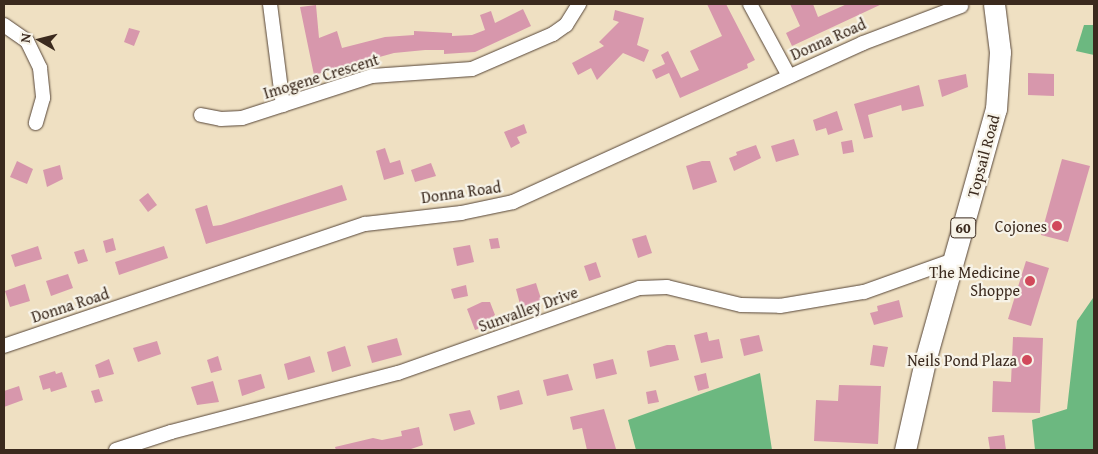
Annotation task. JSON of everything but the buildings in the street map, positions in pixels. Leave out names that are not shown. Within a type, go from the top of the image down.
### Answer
[{"type":"main road","name":"Topsail Road","points":[[905,450],[954,260],[996,110],[1000,52],[994,4]]},
{"type":"street","points":[[270,4],[283,105]]},
{"type":"street","name":"Imogene Crescent","points":[[201,115],[236,119],[372,76],[458,71],[490,64],[560,29],[571,20],[579,4]]},
{"type":"street","points":[[750,4],[789,76]]},
{"type":"street","name":"Donna Road","points":[[4,346],[365,224],[461,213],[513,202],[907,24],[961,6]]},
{"type":"street","points":[[4,25],[27,41],[40,68],[43,98],[36,123]]},
{"type":"street","name":"Sunvalley Drive","points":[[116,450],[171,432],[398,374],[640,288],[667,286],[741,305],[780,306],[864,292],[954,260]]},
{"type":"green space","points":[[1084,25],[1094,25],[1094,55],[1076,51]]},
{"type":"green space","points":[[1094,289],[1094,450],[1035,450],[1032,420],[1067,409],[1077,321],[1093,298]]},
{"type":"green space","points":[[760,373],[772,450],[636,450],[628,420]]},
{"type":"place","name":"Cojones","points":[[1057,226]]},
{"type":"place","name":"The Medicine Shoppe","points":[[1030,281]]},
{"type":"place","name":"Neils Pond Plaza","points":[[1027,360]]}]
